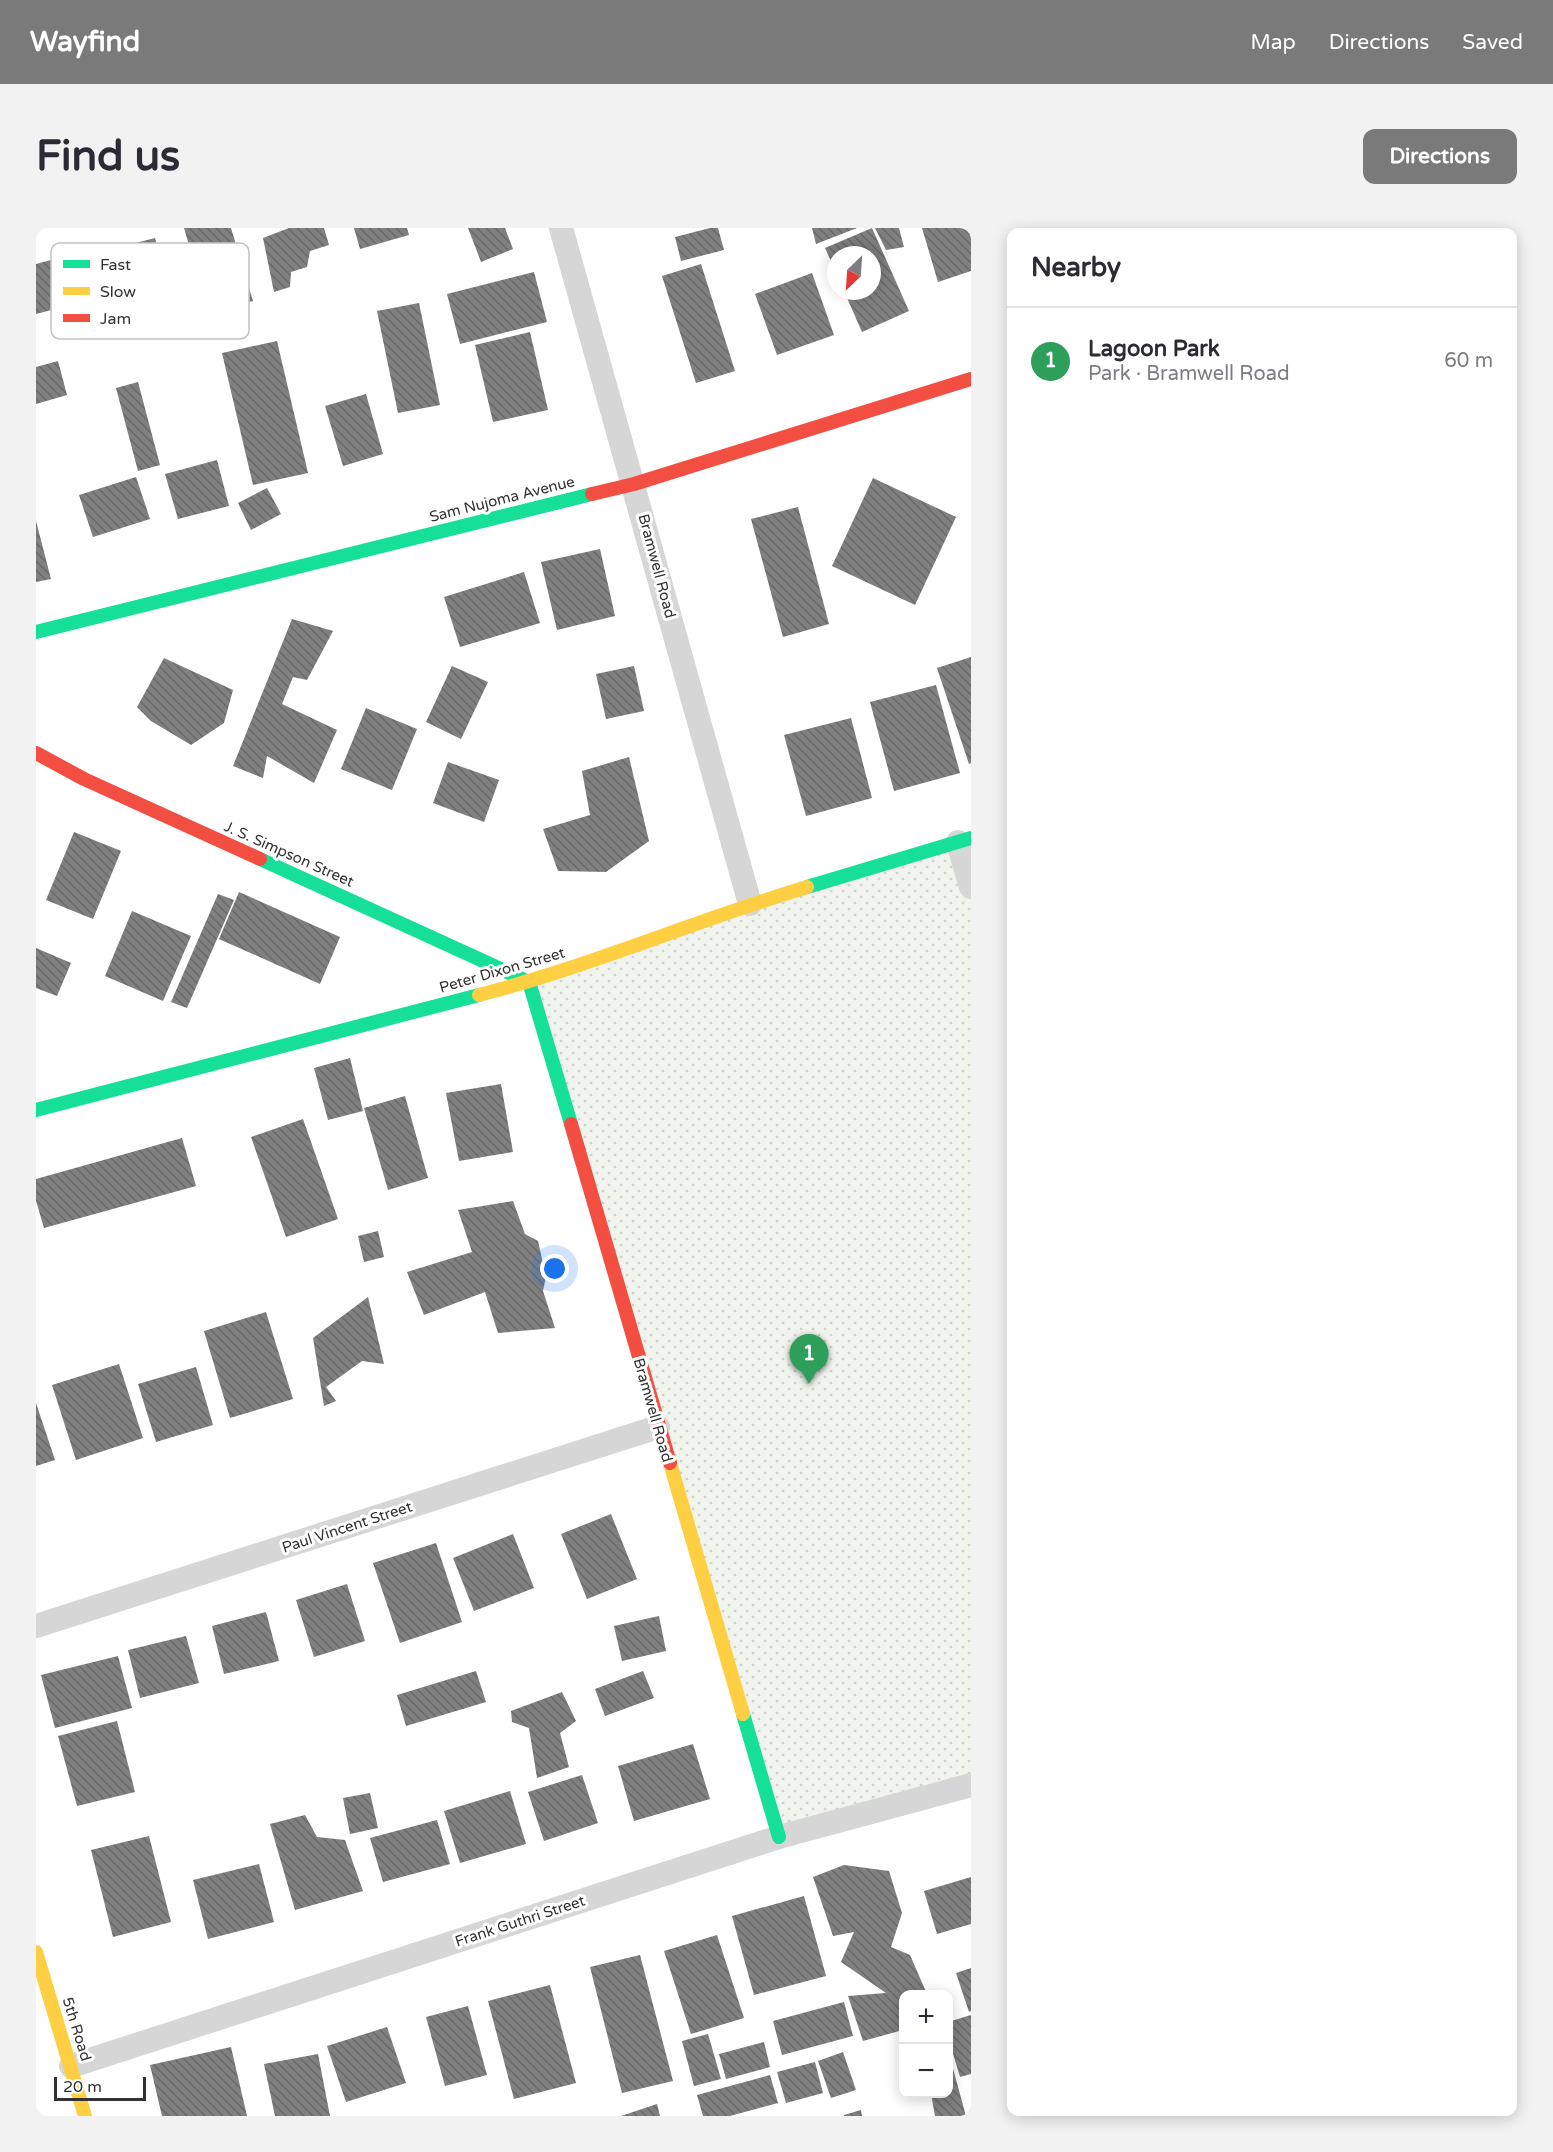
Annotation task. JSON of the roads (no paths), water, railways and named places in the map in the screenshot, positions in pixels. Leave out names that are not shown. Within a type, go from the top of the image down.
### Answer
[{"type":"street","name":"Bramwell Road","points":[[561,228],[750,904]]},
{"type":"street","name":"Sam Nujoma Avenue","points":[[36,632],[634,484],[971,379]]},
{"type":"street","name":"J. S. Simpson Street","points":[[36,753],[84,779],[529,982]]},
{"type":"street","name":"Peter Dixon Street","points":[[36,1110],[529,982],[750,904],[964,840]]},
{"type":"street","points":[[964,840],[971,887]]},
{"type":"street","name":"Bramwell Road","points":[[529,982],[779,1837]]},
{"type":"street","name":"Paul Vincent Street","points":[[36,1626],[658,1427]]},
{"type":"street","name":"Frank Guthri Street","points":[[71,2066],[779,1837],[971,1785]]},
{"type":"street","name":"5th Road","points":[[36,1952],[85,2116]]},
{"type":"place","name":"Lagoon Park","points":[[809,1384]]}]
